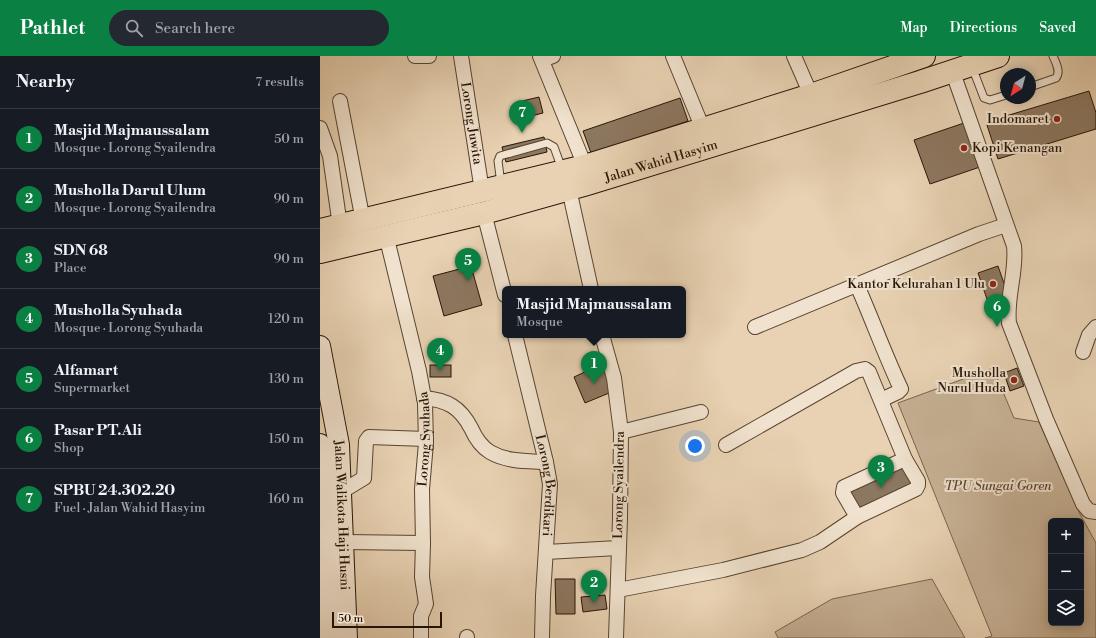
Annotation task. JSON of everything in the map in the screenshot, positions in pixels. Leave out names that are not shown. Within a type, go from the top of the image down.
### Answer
[{"type":"highway","name":"Jalan Wahid Hasyim","points":[[320,252],[386,235],[484,213],[566,180],[920,82],[998,56]]},
{"type":"highway","name":"Jalan Wahid Hasyim","points":[[330,228],[492,189],[566,180],[586,166],[811,95],[916,57]]},
{"type":"street","points":[[415,56],[429,56]]},
{"type":"street","name":"Lorong Juwita","points":[[461,56],[492,189]]},
{"type":"street","points":[[674,56],[704,129]]},
{"type":"street","points":[[794,56],[811,95]]},
{"type":"street","points":[[545,57],[586,166]]},
{"type":"street","points":[[916,57],[920,82]]},
{"type":"street","points":[[962,68],[1006,225],[1014,246],[1015,255],[1008,310],[1009,323],[1046,419],[1083,504],[1089,511],[1096,512]]},
{"type":"street","points":[[340,101],[363,221]]},
{"type":"street","points":[[320,128],[330,156],[330,228]]},
{"type":"street","points":[[566,180],[590,286]]},
{"type":"street","points":[[484,213],[503,286]]},
{"type":"street","points":[[755,327],[978,234],[1006,225]]},
{"type":"street","name":"Lorong Syuhada","points":[[386,235],[419,371],[426,415],[426,439],[422,489],[424,543],[422,577],[426,604],[421,616],[421,638]]},
{"type":"street","points":[[857,285],[888,362],[901,389],[881,400]]},
{"type":"street","points":[[1083,352],[1089,335],[1096,328]]},
{"type":"street","name":"Lorong Berdikari","points":[[516,338],[550,484],[542,638]]},
{"type":"street","name":"Lorong Syailendra","points":[[603,338],[614,378],[622,432],[616,638]]},
{"type":"street","name":"Jalan Walikota Haji Husni","points":[[320,346],[339,444],[347,638]]},
{"type":"street","points":[[618,590],[723,570],[802,550],[820,542],[857,517],[918,487],[918,481],[905,459],[869,372],[865,369],[860,369],[726,445]]},
{"type":"street","points":[[424,398],[435,399],[447,403],[457,409],[467,421],[474,435],[488,451],[512,460],[546,462]]},
{"type":"street","points":[[622,432],[701,412]]},
{"type":"street","points":[[341,492],[364,478],[366,441],[369,437],[426,439]]},
{"type":"street","name":"Jalan Walikota Haji Husni","points":[[320,444],[328,638]]},
{"type":"street","points":[[857,517],[843,493],[844,487],[905,459]]},
{"type":"street","points":[[343,542],[424,543]]},
{"type":"street","points":[[546,552],[618,548]]},
{"type":"lane","points":[[1036,85],[1058,76],[1059,71],[1053,56]]},
{"type":"lane","points":[[962,68],[984,98],[990,100],[1000,96]]},
{"type":"lane","points":[[492,189],[500,156],[547,143],[554,147],[566,180]]},
{"type":"green space","name":"TPU Sungai Goren","points":[[993,368],[1014,418],[1039,422],[1082,518],[1048,518],[1048,626],[1084,626],[1084,521],[1096,543],[1096,638],[985,638],[992,636],[898,403]]},
{"type":"green space","points":[[932,579],[965,638],[778,638],[775,632],[832,599]]},
{"type":"building","points":[[1089,91],[1096,113],[1096,129],[998,159],[986,122]]},
{"type":"building","points":[[539,97],[543,113],[527,117],[522,101]]},
{"type":"building","points":[[680,98],[688,121],[591,153],[583,131]]},
{"type":"building","points":[[964,123],[980,167],[930,184],[914,140]]},
{"type":"building","points":[[544,137],[547,152],[506,162],[502,147]]},
{"type":"building","points":[[471,266],[482,305],[444,316],[433,276]]},
{"type":"building","name":"Kantor Kelurahan 1 Ulu","points":[[998,266],[1008,295],[988,302],[978,273]]},
{"type":"building","points":[[602,364],[614,391],[585,403],[574,377]]},
{"type":"building","points":[[430,365],[451,365],[451,377],[430,377]]},
{"type":"building","name":"Musholla Nurul Huda","points":[[1017,368],[1024,386],[1010,391],[1004,373]]},
{"type":"building","points":[[904,465],[913,486],[857,511],[848,491]]},
{"type":"building","points":[[555,579],[575,579],[575,614],[556,614]]},
{"type":"building","points":[[605,595],[607,609],[583,612],[581,597]]},
{"type":"place","name":"Indomaret","points":[[1057,119]]},
{"type":"place","name":"SPBU 24.302.20","points":[[522,133]]},
{"type":"place","name":"Kopi Kenangan","points":[[964,148]]},
{"type":"place","name":"Alfamart","points":[[468,281]]},
{"type":"place","name":"Kantor Kelurahan 1 Ulu","points":[[993,284]]},
{"type":"place","name":"Pasar PT.Ali","points":[[997,327]]},
{"type":"place","name":"Musholla Syuhada","points":[[440,371]]},
{"type":"place","name":"Musholla Nurul Huda","points":[[1014,380]]},
{"type":"place","name":"Masjid Majmaussalam","points":[[594,384]]},
{"type":"place","name":"SDN 68","points":[[881,488]]},
{"type":"place","name":"Musholla Darul Ulum","points":[[594,603]]}]
